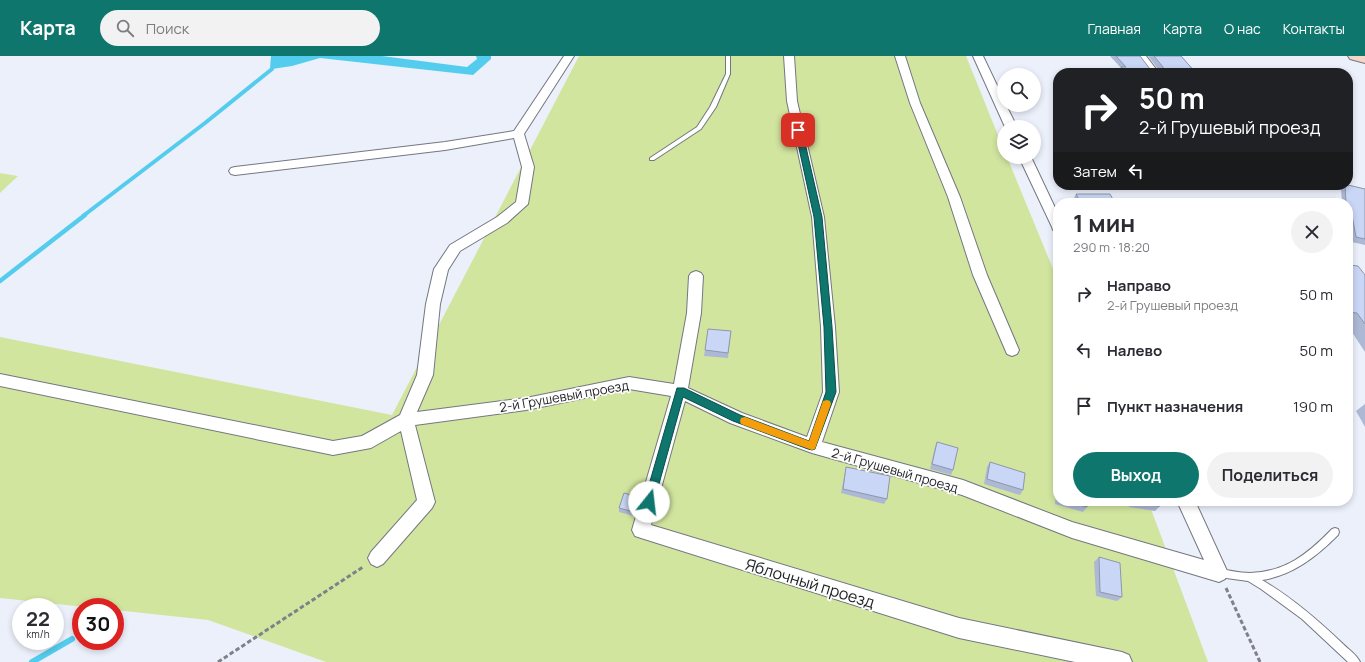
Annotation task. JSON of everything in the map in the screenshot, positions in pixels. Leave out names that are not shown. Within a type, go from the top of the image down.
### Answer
[{"type":"main road","points":[[1355,56],[1365,59]]},
{"type":"street","points":[[235,171],[445,146],[518,134],[569,56]]},
{"type":"street","points":[[789,56],[792,101],[818,217],[828,327],[831,392],[812,446]]},
{"type":"street","points":[[900,56],[915,103],[954,197],[980,275],[1012,350]]},
{"type":"street","points":[[978,56],[1008,120]]},
{"type":"street","points":[[1141,56],[1150,68]]},
{"type":"street","points":[[377,558],[426,502],[406,420],[425,375],[433,304],[441,269],[455,248],[502,220],[522,204],[528,166],[518,134]]},
{"type":"street","points":[[1028,164],[1053,216]]},
{"type":"street","points":[[680,391],[694,313],[696,276]]},
{"type":"street","points":[[0,380],[334,448],[365,443],[406,420]]},
{"type":"street","name":"2-й Грушевый проезд","points":[[406,420],[526,404],[629,383],[680,391],[736,418],[812,446],[963,488],[1072,530],[1219,573]]},
{"type":"street","name":"Яблочный проезд","points":[[680,391],[641,530],[959,628],[1122,662]]},
{"type":"street","points":[[1188,506],[1219,573]]},
{"type":"lane","points":[[652,160],[699,128],[713,107],[728,74],[728,56]]},
{"type":"lane","points":[[1219,573],[1249,577],[1284,571],[1306,560],[1335,532]]},
{"type":"lane","points":[[1249,577],[1265,586],[1300,612],[1355,662]]},
{"type":"path","points":[[218,662],[377,558]]},
{"type":"path","points":[[1219,573],[1260,662]]},
{"type":"green space","points":[[579,56],[966,56],[997,133],[997,164],[1010,164],[1053,269],[1053,506],[1150,506],[1208,662],[326,662],[208,620],[124,611],[124,598],[72,598],[72,606],[64,605],[64,598],[12,598],[12,599],[0,598],[0,337],[392,415]]},
{"type":"green space","points":[[0,173],[18,176],[0,193]]},
{"type":"water","points":[[273,56],[382,56],[467,67],[477,59],[476,56],[491,56],[491,59],[473,75],[320,58],[292,66],[272,69]]},
{"type":"building","points":[[1116,56],[1140,56],[1149,68],[1121,67],[1126,67]]},
{"type":"building","points":[[1154,56],[1181,56],[1192,68],[1163,68]]},
{"type":"building","points":[[1353,186],[1365,189],[1365,239],[1356,237],[1353,221],[1353,198],[1346,198],[1345,190],[1353,190]]},
{"type":"building","points":[[1076,194],[1110,194],[1112,198],[1078,198]]},
{"type":"building","points":[[1353,266],[1358,266],[1365,275],[1365,324],[1357,313],[1353,313]]},
{"type":"building","points":[[708,329],[731,331],[728,353],[705,350]]},
{"type":"building","points":[[937,442],[958,448],[953,470],[932,464]]},
{"type":"building","points":[[990,462],[1025,473],[1023,490],[987,479]]},
{"type":"building","points":[[846,467],[890,476],[887,499],[843,489]]},
{"type":"building","points":[[624,493],[638,497],[634,512],[619,508]]},
{"type":"building","points":[[1099,557],[1120,563],[1122,597],[1100,592]]},
{"type":"waterway","points":[[83,216],[205,123],[272,69],[273,56]]},
{"type":"waterway","points":[[0,281],[85,215]]},
{"type":"waterway","points":[[32,662],[72,639]]},
{"type":"slow traffic","points":[[745,421],[812,446],[827,404]]},
{"type":"route","points":[[649,502],[680,391],[736,418],[812,446],[831,392],[828,327],[818,217],[798,130]]}]
